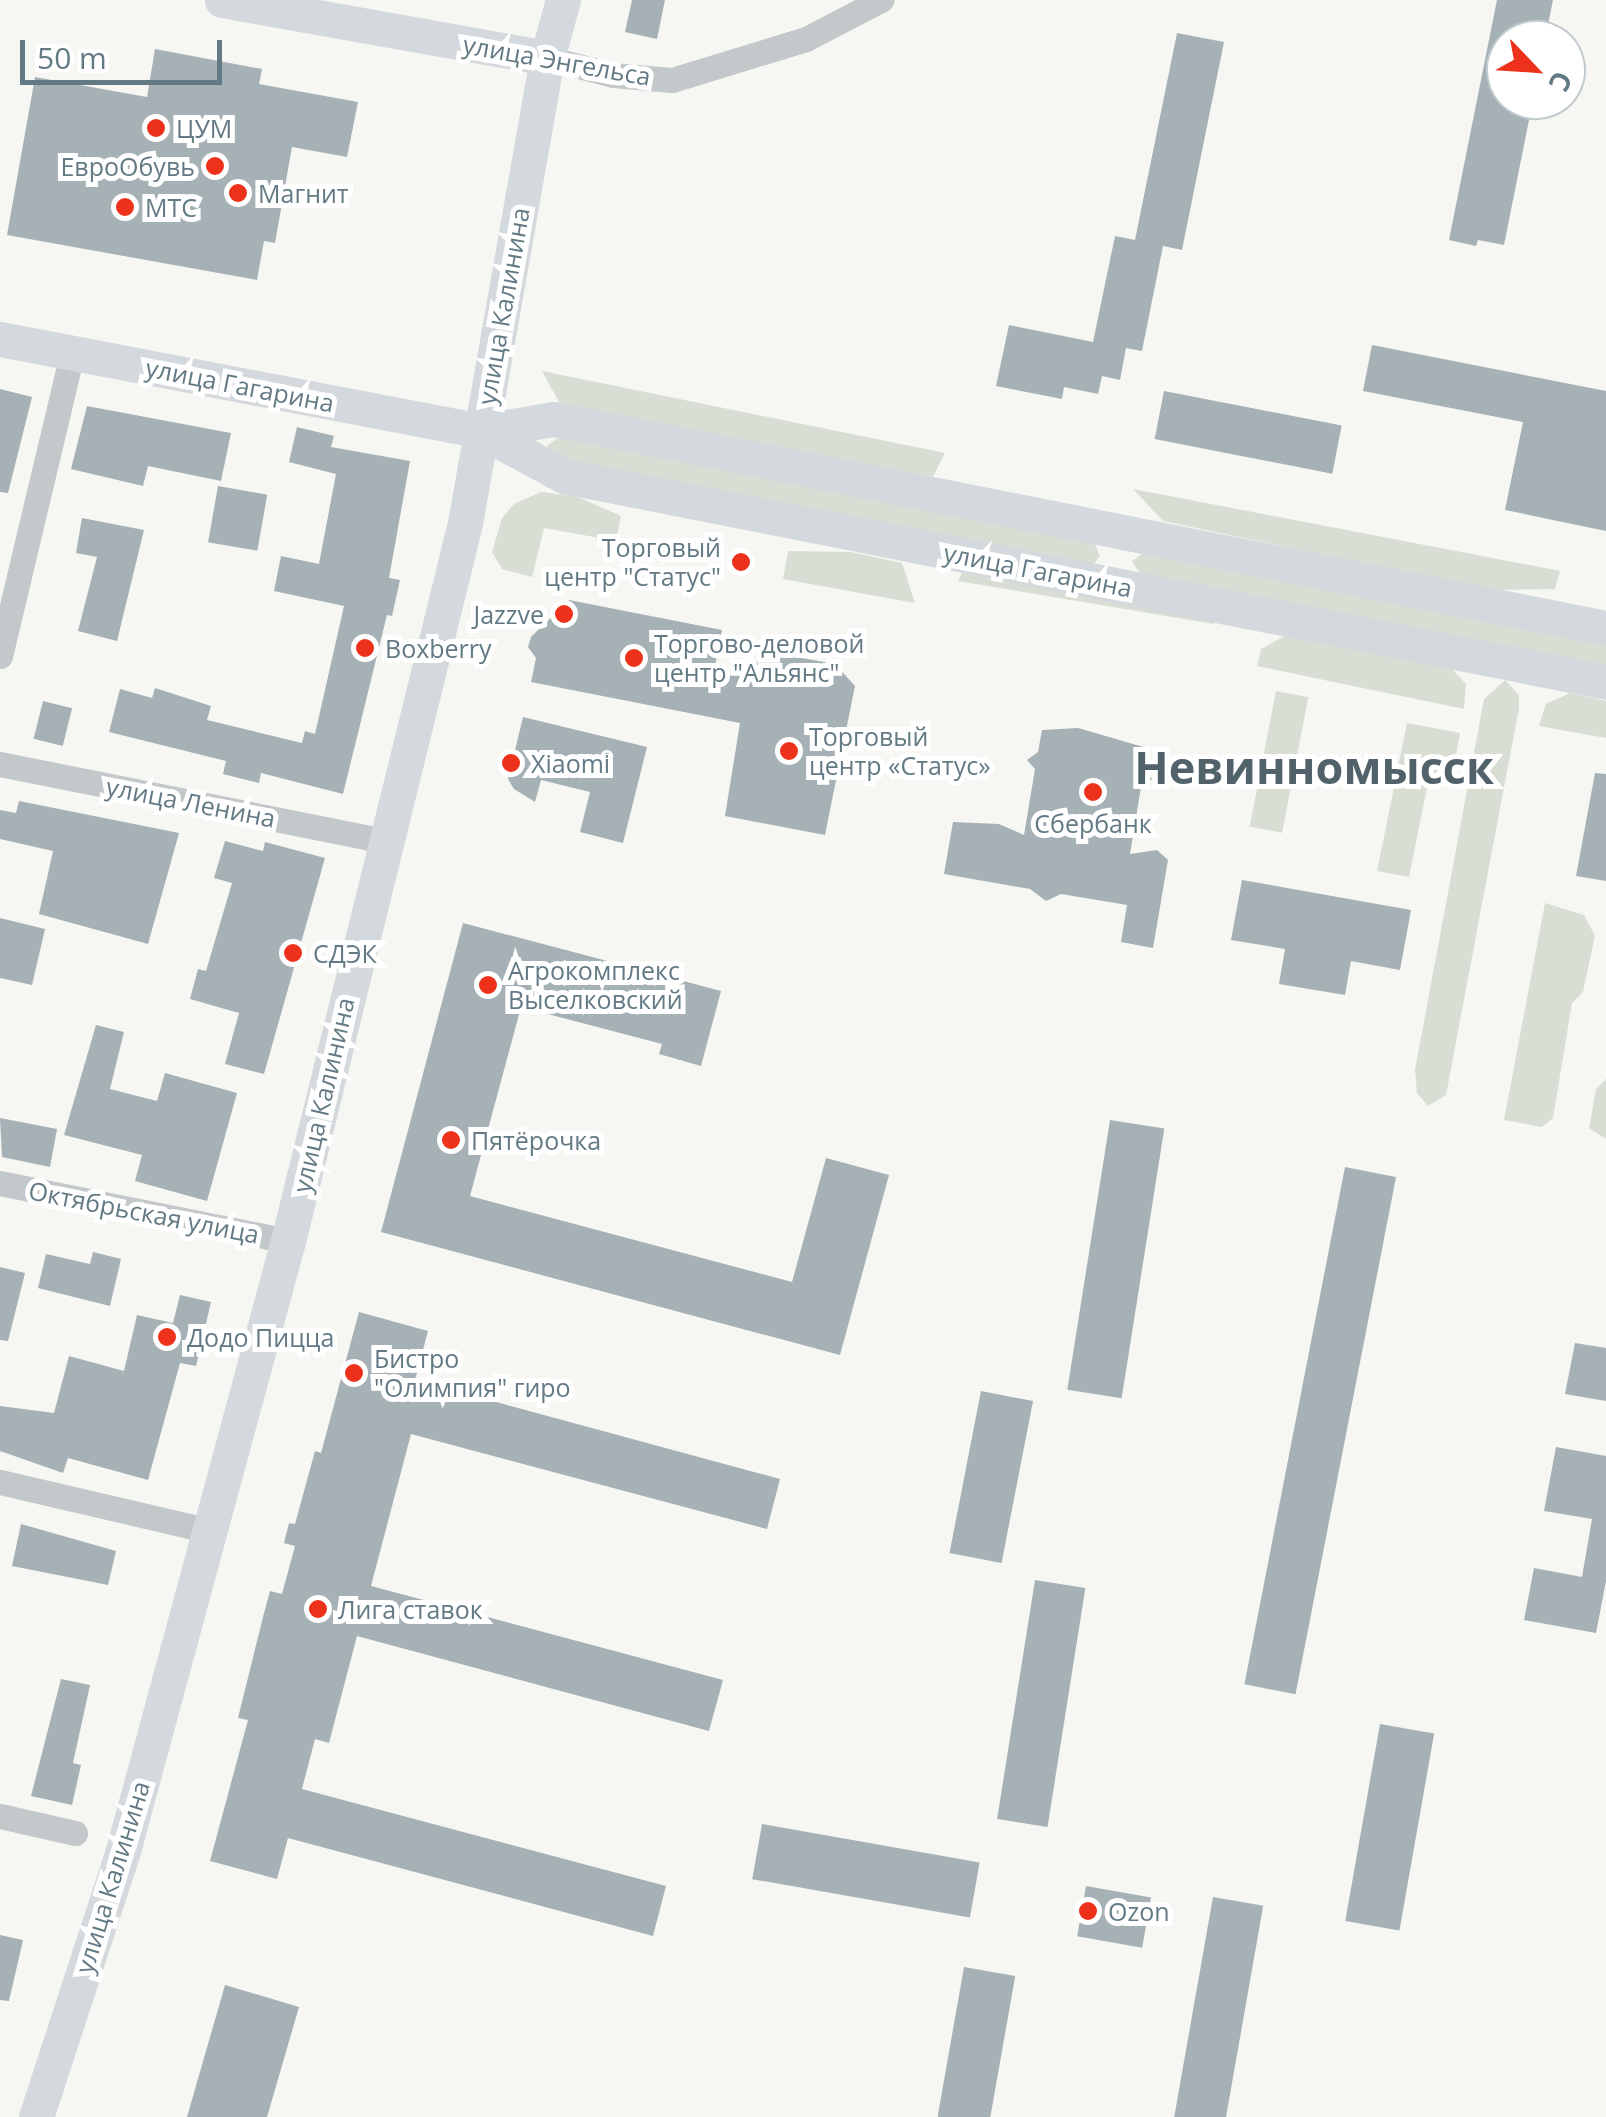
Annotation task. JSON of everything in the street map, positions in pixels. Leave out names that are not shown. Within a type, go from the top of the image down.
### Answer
[{"type":"main road","name":"улица Энгельса","points":[[222,0],[547,58]]},
{"type":"main road","name":"улица Калинина","points":[[36,2117],[124,1848],[288,1241],[382,840],[466,522],[547,58],[564,0]]},
{"type":"main road","name":"улица Гагарина","points":[[0,339],[481,431],[564,476],[1606,682]]},
{"type":"main road","name":"улица Гагарина","points":[[481,431],[554,419],[575,422],[1606,628]]},
{"type":"main road","points":[[1110,583],[1118,531]]},
{"type":"street","name":"улица Энгельса","points":[[547,58],[613,75],[672,80],[806,39],[881,0]]},
{"type":"street","points":[[0,656],[72,352]]},
{"type":"street","name":"улица Ленина","points":[[0,764],[382,840]]},
{"type":"street","name":"Октябрьская улица","points":[[0,1183],[288,1241]]},
{"type":"street","points":[[0,1482],[210,1532]]},
{"type":"street","points":[[0,1816],[74,1832]]},
{"type":"shaded area","points":[[542,371],[945,453],[933,477],[560,404]]},
{"type":"shaded area","points":[[559,437],[1094,543],[1100,556],[1094,564],[556,459],[547,446]]},
{"type":"shaded area","points":[[1133,489],[1560,571],[1555,589],[1490,590],[1163,521]]},
{"type":"shaded area","points":[[541,492],[576,496],[621,516],[616,541],[544,528],[532,577],[502,569],[492,552],[502,518],[514,504]]},
{"type":"shaded area","points":[[788,551],[851,552],[902,563],[915,603],[783,579]]},
{"type":"shaded area","points":[[1145,552],[1606,643],[1606,667],[1141,575],[1132,561]]},
{"type":"shaded area","points":[[962,573],[1212,619],[1214,624],[958,581]]},
{"type":"shaded area","points":[[1288,634],[1448,665],[1466,684],[1464,709],[1257,666],[1261,649]]},
{"type":"shaded area","points":[[1505,680],[1519,695],[1519,708],[1446,1095],[1428,1106],[1417,1093],[1415,1070],[1484,699]]},
{"type":"shaded area","points":[[1276,691],[1308,697],[1282,833],[1250,826]]},
{"type":"shaded area","points":[[1570,693],[1606,701],[1606,738],[1539,726],[1546,704]]},
{"type":"shaded area","points":[[1407,723],[1460,733],[1456,756],[1429,778],[1409,877],[1377,871]]},
{"type":"shaded area","points":[[1545,903],[1584,915],[1595,936],[1583,992],[1572,1003],[1553,1118],[1542,1127],[1504,1120]]},
{"type":"shaded area","points":[[1606,1079],[1606,1139],[1589,1128],[1596,1089]]},
{"type":"building","points":[[632,0],[665,0],[657,39],[625,32]]},
{"type":"building","points":[[1497,0],[1553,0],[1549,20],[1493,20]]},
{"type":"building","points":[[1177,33],[1224,42],[1182,250],[1163,246],[1142,351],[1126,348],[1120,380],[1102,376],[1098,394],[1064,387],[1062,399],[996,386],[1009,325],[1093,342],[1115,236],[1135,240]]},
{"type":"building","points":[[155,49],[262,69],[259,84],[358,102],[347,157],[292,147],[275,243],[264,241],[257,280],[7,235],[35,77],[147,97]]},
{"type":"building","points":[[1486,55],[1486,120],[1529,120],[1504,245],[1478,240],[1476,246],[1449,240]]},
{"type":"building","points":[[1372,345],[1606,391],[1606,531],[1505,510],[1523,422],[1363,391]]},
{"type":"building","points":[[0,389],[32,397],[8,493],[0,492]]},
{"type":"building","points":[[1164,391],[1342,426],[1332,474],[1155,439]]},
{"type":"building","points":[[87,406],[231,433],[221,481],[148,466],[143,486],[71,469]]},
{"type":"building","points":[[297,427],[334,436],[331,447],[410,461],[389,578],[400,580],[392,616],[387,615],[343,794],[261,773],[259,783],[223,774],[226,761],[109,732],[120,689],[152,698],[155,688],[211,706],[207,720],[302,743],[305,731],[315,734],[344,606],[274,591],[281,556],[319,564],[336,474],[289,462]]},
{"type":"building","points":[[218,486],[267,495],[257,551],[208,542]]},
{"type":"building","points":[[82,518],[144,530],[117,641],[78,631],[97,557],[76,553]]},
{"type":"building","points":[[569,600],[722,630],[712,681],[774,653],[835,664],[855,686],[825,835],[725,816],[740,723],[531,682],[536,658],[528,647],[531,637]]},
{"type":"building","points":[[43,701],[72,708],[63,746],[34,739]]},
{"type":"building","points":[[523,717],[647,747],[623,843],[580,832],[590,792],[541,780],[535,802],[514,789],[508,779]]},
{"type":"building","points":[[1078,728],[1147,748],[1144,769],[1152,779],[1141,787],[1130,854],[1157,850],[1168,860],[1153,948],[1121,942],[1127,905],[1061,894],[1046,901],[1030,889],[944,874],[953,822],[999,824],[1024,835],[1035,769],[1027,760],[1038,752],[1042,730]]},
{"type":"building","points":[[1595,773],[1606,774],[1606,881],[1576,876]]},
{"type":"building","points":[[19,801],[179,833],[148,944],[39,914],[53,851],[0,839],[0,810],[16,813]]},
{"type":"building","points":[[225,841],[263,851],[265,842],[325,858],[264,1074],[225,1064],[239,1013],[190,999],[198,969],[206,971],[232,883],[214,878]]},
{"type":"building","points":[[1242,880],[1411,910],[1400,970],[1351,961],[1345,995],[1279,984],[1285,949],[1231,940]]},
{"type":"building","points":[[0,918],[45,929],[32,985],[0,978]]},
{"type":"building","points":[[463,923],[721,991],[701,1066],[659,1054],[662,1044],[521,1007],[470,1196],[792,1282],[826,1158],[889,1175],[840,1355],[381,1232]]},
{"type":"building","points":[[96,1025],[124,1032],[110,1089],[157,1101],[165,1073],[237,1093],[207,1201],[135,1181],[142,1155],[64,1135]]},
{"type":"building","points":[[0,1118],[57,1129],[50,1167],[2,1157]]},
{"type":"building","points":[[1110,1120],[1164,1129],[1122,1398],[1067,1390]]},
{"type":"building","points":[[1345,1167],[1396,1177],[1295,1694],[1244,1684]]},
{"type":"building","points":[[93,1252],[121,1259],[110,1306],[38,1288],[46,1254],[90,1264]]},
{"type":"building","points":[[0,1267],[25,1273],[8,1341],[0,1340]]},
{"type":"building","points":[[180,1295],[211,1302],[196,1366],[180,1363],[148,1480],[68,1458],[63,1473],[0,1451],[0,1406],[54,1413],[69,1356],[124,1371],[137,1315],[173,1323]]},
{"type":"building","points":[[359,1312],[428,1331],[415,1380],[780,1479],[767,1529],[411,1434],[371,1586],[723,1680],[709,1731],[357,1636],[329,1743],[315,1739],[302,1789],[666,1886],[653,1936],[288,1838],[277,1879],[210,1861],[248,1720],[238,1718],[270,1591],[282,1594],[295,1546],[284,1543],[289,1523],[295,1524],[315,1451],[321,1453]]},
{"type":"building","points":[[1575,1343],[1606,1348],[1606,1401],[1565,1394]]},
{"type":"building","points":[[981,1391],[1033,1401],[1002,1563],[950,1553]]},
{"type":"building","points":[[1556,1447],[1606,1456],[1606,1581],[1596,1633],[1524,1620],[1534,1568],[1582,1577],[1592,1519],[1544,1511]]},
{"type":"building","points":[[21,1524],[116,1551],[108,1585],[12,1566]]},
{"type":"building","points":[[1035,1580],[1085,1588],[1048,1827],[997,1819]]},
{"type":"building","points":[[61,1679],[90,1685],[73,1763],[81,1765],[72,1805],[31,1796]]},
{"type":"building","points":[[1380,1724],[1434,1734],[1399,1931],[1345,1921]]},
{"type":"building","points":[[762,1824],[980,1862],[970,1918],[752,1879]]},
{"type":"building","points":[[1086,1886],[1151,1897],[1142,1948],[1077,1936]]},
{"type":"building","points":[[1213,1897],[1263,1906],[1226,2117],[1174,2117]]},
{"type":"building","points":[[0,1935],[23,1940],[9,2001],[0,2000]]},
{"type":"building","points":[[964,1967],[1015,1976],[990,2117],[938,2117]]},
{"type":"building","points":[[225,1985],[299,2007],[267,2117],[187,2117]]},
{"type":"place","name":"ЦУМ","points":[[156,128]]},
{"type":"place","name":"ЕвроОбувь","points":[[215,166]]},
{"type":"place","name":"Магнит","points":[[238,193]]},
{"type":"place","name":"МТС","points":[[125,207]]},
{"type":"place","name":"Торговый центр \"Статус\"","points":[[741,562]]},
{"type":"place","name":"Jazzve","points":[[564,614]]},
{"type":"place","name":"Boxberry","points":[[365,648]]},
{"type":"place","name":"Торгово-деловой центр \"Альянс\"","points":[[634,658]]},
{"type":"place","name":"Торговый центр «Статус»","points":[[789,751]]},
{"type":"place","name":"Xiaomi","points":[[511,763]]},
{"type":"place","name":"Сбербанк","points":[[1093,792]]},
{"type":"place","name":"СДЭК","points":[[293,953]]},
{"type":"place","name":"Агрокомплекс Выселковский","points":[[488,985]]},
{"type":"place","name":"Пятёрочка","points":[[451,1140]]},
{"type":"place","name":"Додо Пицца","points":[[167,1337]]},
{"type":"place","name":"Бистро \"Олимпия\" гиро","points":[[354,1373]]},
{"type":"place","name":"Лига ставок","points":[[318,1609]]},
{"type":"place","name":"Ozon","points":[[1088,1911]]},
{"type":"district","name":"Невинномысск","points":[[1314,767]]}]
